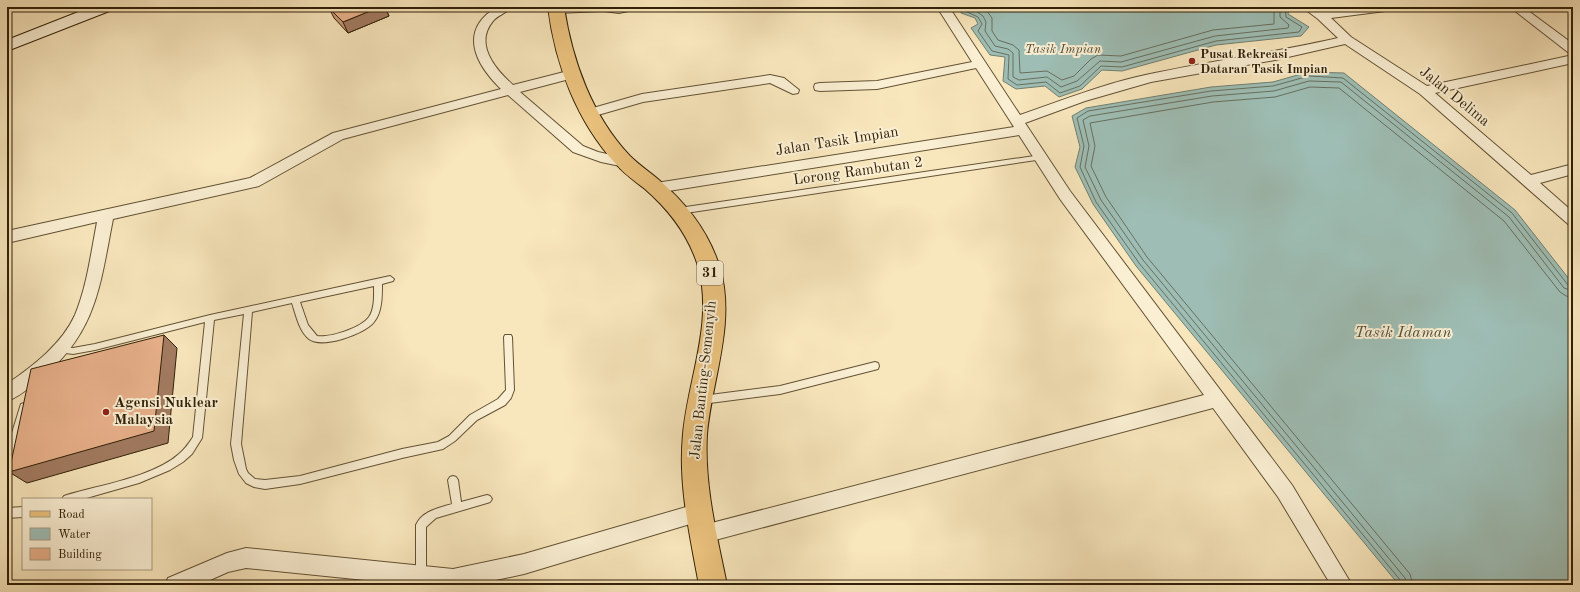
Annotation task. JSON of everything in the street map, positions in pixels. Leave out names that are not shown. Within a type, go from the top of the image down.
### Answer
[{"type":"main road","points":[[7,35],[80,7]]},
{"type":"main road","points":[[7,46],[106,7]]},
{"type":"main road","name":"Jalan Banting-Semenyih","points":[[556,8],[572,74],[597,124],[625,162],[656,188],[679,211],[698,237],[710,271],[713,294],[710,345],[695,434],[695,475],[713,585]]},
{"type":"street","points":[[505,7],[490,17],[481,28],[480,38],[482,58],[494,74],[510,90],[578,149],[599,158],[625,162]]},
{"type":"street","points":[[556,8],[603,7],[619,10],[633,7]]},
{"type":"street","points":[[943,7],[1065,195],[1285,491],[1342,585]]},
{"type":"street","name":"Jalan Delima","points":[[1308,7],[1322,16],[1347,40],[1425,91],[1573,220]]},
{"type":"street","points":[[1322,16],[1385,7]]},
{"type":"street","points":[[1516,7],[1573,50]]},
{"type":"street","name":"Jalan Tasik Impian","points":[[656,188],[1021,126],[1080,98],[1150,78],[1275,56],[1347,40]]},
{"type":"street","points":[[1425,91],[1573,59]]},
{"type":"street","points":[[820,87],[877,85],[979,64]]},
{"type":"street","points":[[7,236],[106,216],[254,182],[338,136],[572,74]]},
{"type":"street","points":[[591,113],[642,98],[770,79],[779,81],[793,90]]},
{"type":"street","points":[[1528,181],[1573,169]]},
{"type":"street","points":[[7,394],[29,389],[61,350],[78,325],[87,305],[106,216]]},
{"type":"street","points":[[704,534],[1218,399]]},
{"type":"street","points":[[176,585],[227,563],[246,558],[375,579],[421,576],[453,579],[524,564],[700,512]]},
{"type":"lane","name":"Lorong Rambutan 2","points":[[679,211],[1041,157]]},
{"type":"lane","points":[[61,350],[73,351],[95,347],[210,318],[390,279]]},
{"type":"lane","points":[[296,299],[303,323],[310,335],[313,338],[324,339],[358,330],[371,321],[377,308],[378,281]]},
{"type":"lane","points":[[248,310],[236,444],[239,462],[245,477],[255,483],[270,484],[296,480],[391,456],[440,446],[449,442],[479,414],[503,402],[509,397],[508,337]]},
{"type":"lane","points":[[70,498],[154,473],[178,462],[192,448],[197,438],[210,318]]},
{"type":"lane","points":[[701,400],[780,390],[875,366]]},
{"type":"lane","points":[[7,466],[29,389]]},
{"type":"lane","points":[[453,480],[456,507]]},
{"type":"lane","points":[[421,576],[421,525],[433,514],[486,499]]},
{"type":"lane","points":[[7,514],[22,512]]},
{"type":"water","name":"Tasik Impian","points":[[960,7],[1289,7],[1288,14],[1309,27],[1301,36],[1216,45],[1122,71],[1102,70],[1082,89],[1059,97],[1045,86],[1016,89],[1003,81],[1005,57],[990,55],[971,28],[978,24],[975,18],[961,13]]},
{"type":"water","name":"Tasik Idaman","points":[[1308,72],[1344,73],[1515,210],[1573,284],[1573,585],[1399,585],[1136,266],[1093,204],[1075,167],[1080,147],[1072,116],[1086,108],[1211,87],[1273,82]]},
{"type":"building","points":[[380,7],[343,22],[329,8]]},
{"type":"building","name":"Agensi Nuklear Malaysia","points":[[164,335],[154,431],[9,472],[31,369]]},
{"type":"place","name":"Pusat Rekreasi Dataran Tasik Impian","points":[[1192,61]]},
{"type":"place","name":"Agensi Nuklear Malaysia","points":[[106,412]]}]
